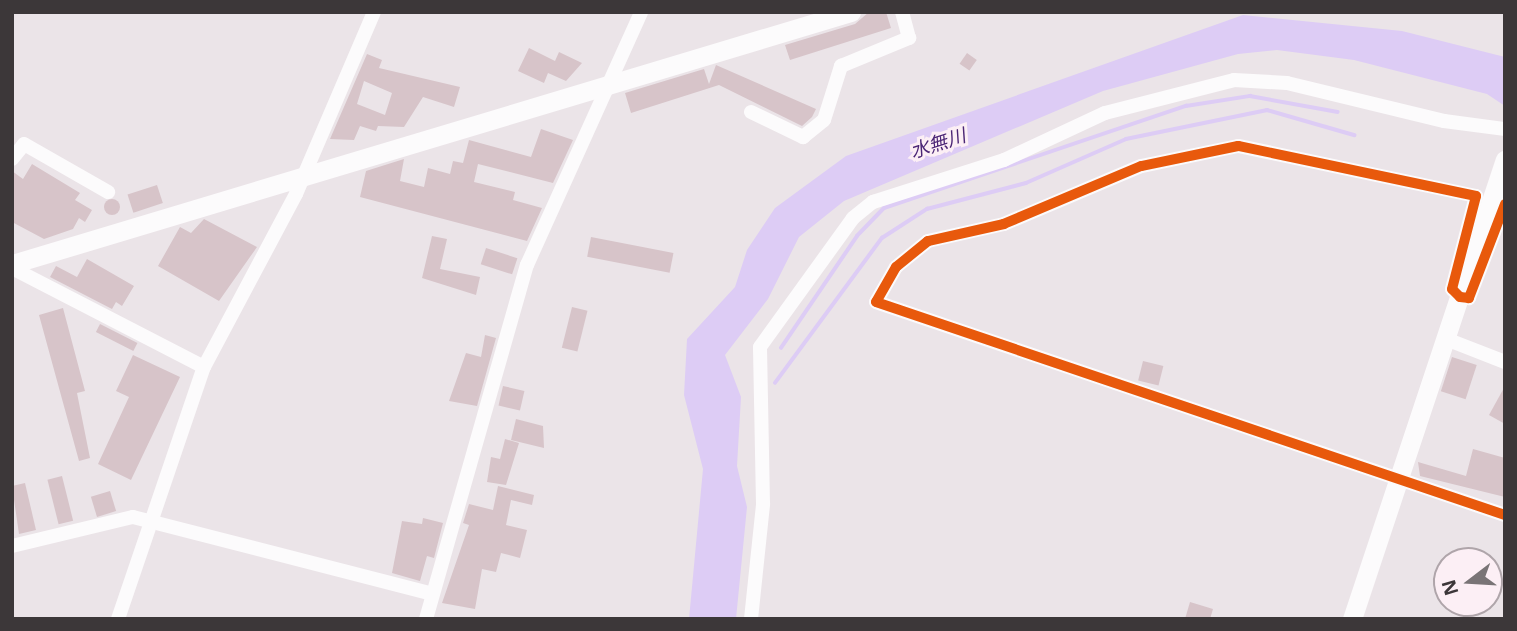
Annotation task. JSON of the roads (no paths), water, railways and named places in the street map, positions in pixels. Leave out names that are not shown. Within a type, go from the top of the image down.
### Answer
[{"type":"street","points":[[118,619],[204,367],[302,179],[374,12]]},
{"type":"street","points":[[426,619],[430,593],[527,265],[602,88],[641,12]]},
{"type":"street","points":[[12,266],[850,12]]},
{"type":"street","points":[[751,112],[803,137],[824,120],[841,66],[909,38],[902,12]]},
{"type":"street","points":[[751,619],[763,504],[760,347],[853,218],[873,202],[1004,160],[1105,113],[1234,80],[1287,82],[1444,121],[1505,129]]},
{"type":"street","points":[[12,159],[24,144],[108,192]]},
{"type":"street","points":[[1460,297],[1452,289],[1476,196],[1238,146],[1141,166],[1004,225],[928,241],[896,267],[876,302],[1401,478],[1505,516]]},
{"type":"street","points":[[1352,619],[1460,297],[1498,200],[1505,160]]},
{"type":"street","points":[[12,266],[204,367]]},
{"type":"street","points":[[1446,339],[1505,362]]},
{"type":"street","points":[[12,546],[134,517],[430,593]]},
{"type":"water","name":"水無川","points":[[1243,15],[1402,31],[1505,57],[1505,106],[1487,94],[1354,60],[1277,50],[1238,54],[1103,91],[844,201],[799,237],[768,299],[725,355],[741,397],[737,466],[747,507],[736,619],[689,619],[703,469],[684,395],[687,339],[735,287],[747,250],[775,208],[846,156]]},
{"type":"waterway","points":[[781,348],[857,236],[884,208],[1186,106],[1250,96],[1338,112]]},
{"type":"waterway","points":[[775,383],[882,238],[927,209],[1026,183],[1126,139],[1267,110],[1354,135]]}]
